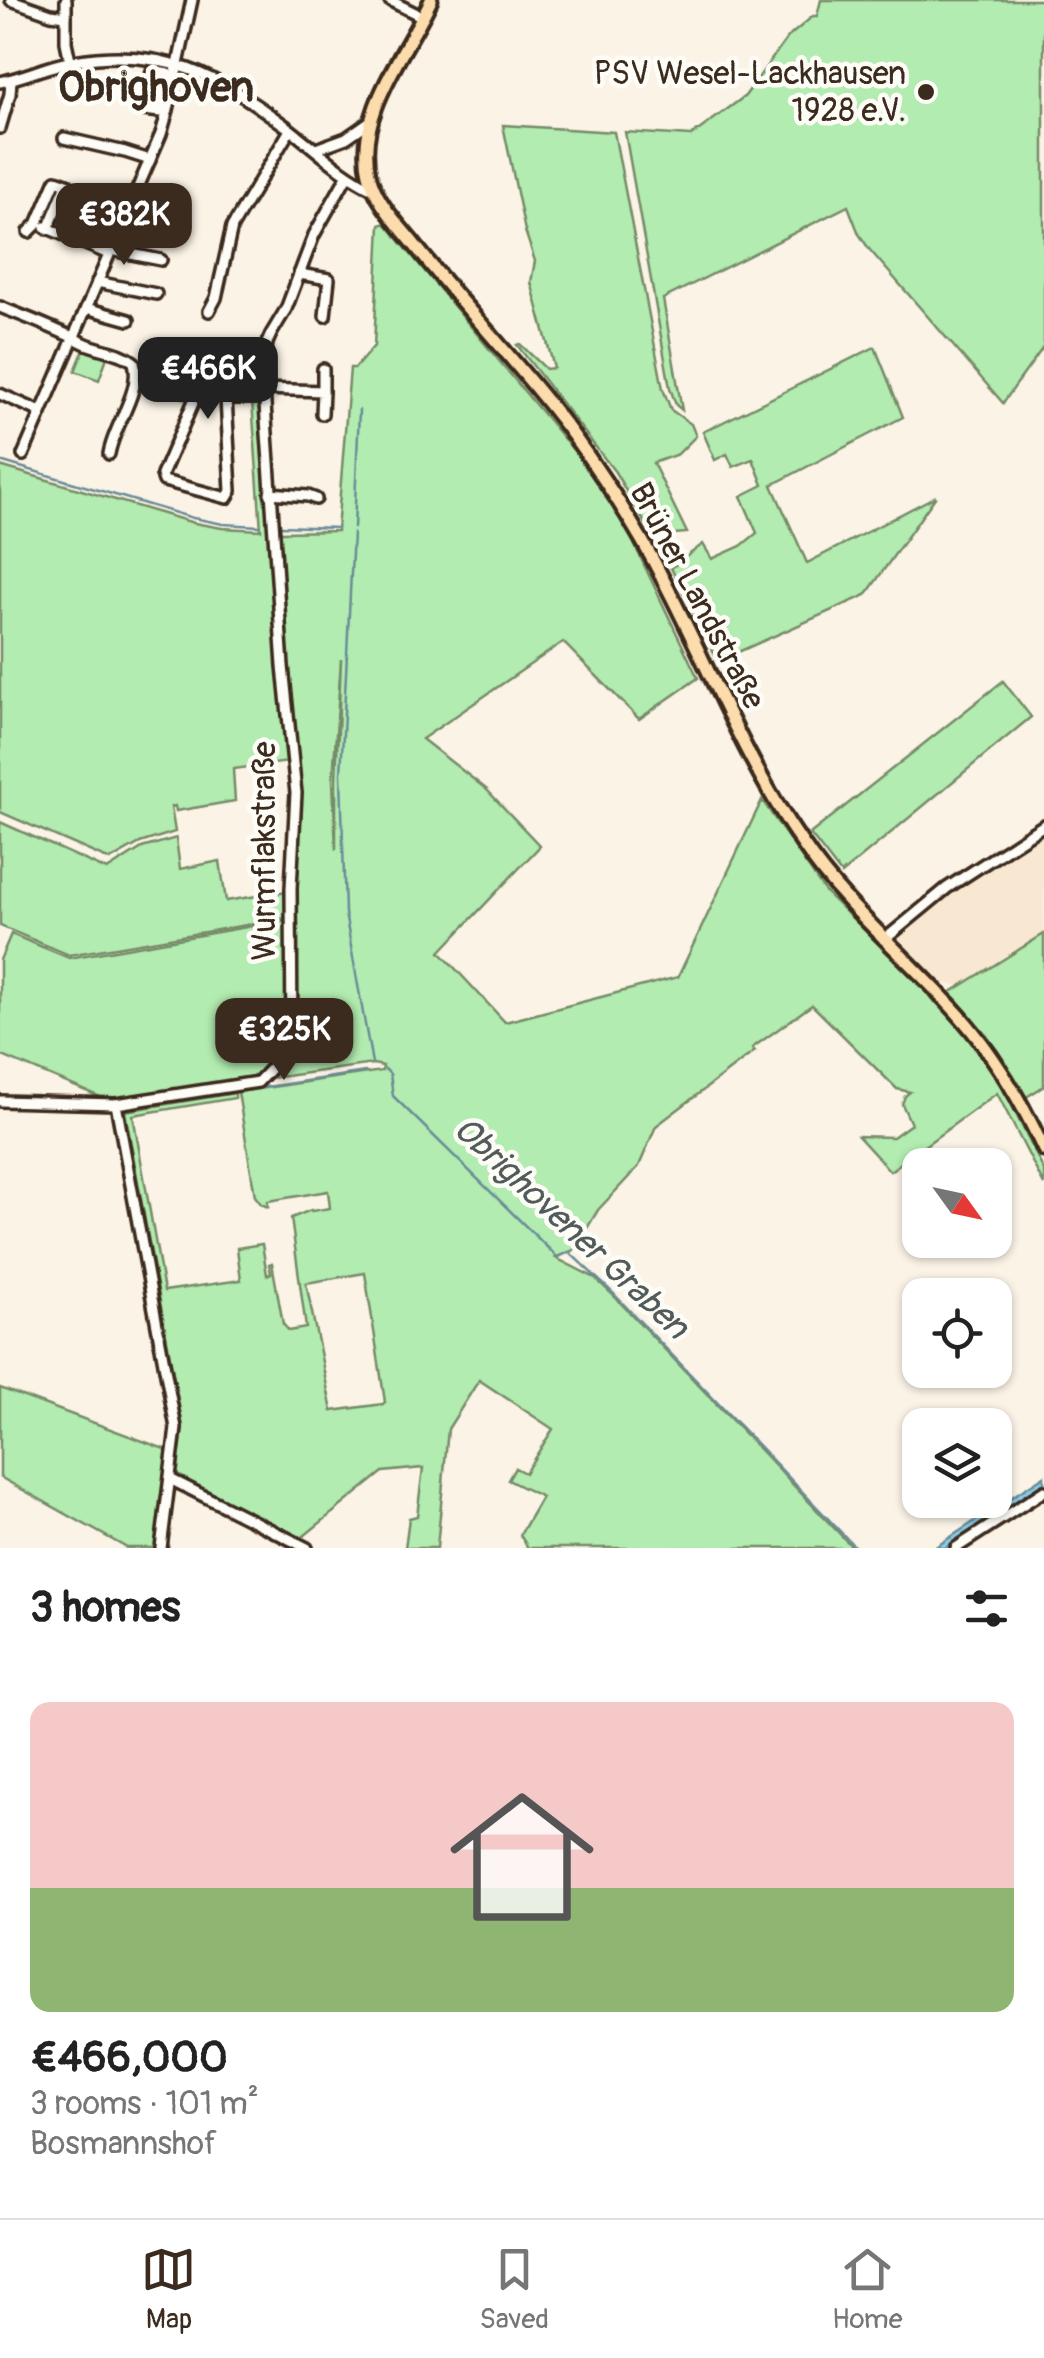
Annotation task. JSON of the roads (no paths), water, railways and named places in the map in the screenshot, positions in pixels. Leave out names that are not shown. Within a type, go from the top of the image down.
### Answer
[{"type":"main road","name":"Brüner Landstraße","points":[[431,0],[376,103],[370,122],[366,144],[375,190],[408,237],[548,402],[602,476],[656,565],[778,808],[824,874],[982,1043],[1015,1092],[1044,1150]]},
{"type":"street","points":[[10,0],[66,16]]},
{"type":"street","points":[[66,0],[70,61]]},
{"type":"street","points":[[23,455],[150,160],[167,113],[192,0]]},
{"type":"street","points":[[392,2],[423,17]]},
{"type":"street","points":[[0,128],[10,94],[5,81],[70,61],[145,58],[178,64],[222,83],[316,148],[347,176],[375,190]]},
{"type":"street","points":[[152,71],[168,74],[160,112],[144,110],[152,71]]},
{"type":"street","points":[[316,148],[346,138],[370,122]]},
{"type":"street","points":[[210,311],[232,227],[290,130]]},
{"type":"street","points":[[64,138],[150,160]]},
{"type":"street","points":[[347,176],[369,173]]},
{"type":"street","name":"Wurmflakstraße","points":[[0,1101],[116,1104],[258,1082],[290,1049],[296,793],[270,493],[264,393],[267,344],[286,309],[314,235],[347,176]]},
{"type":"street","points":[[80,242],[97,200]]},
{"type":"street","points":[[124,218],[168,226]]},
{"type":"street","points":[[38,228],[110,252],[161,260]]},
{"type":"street","points":[[299,274],[328,279],[324,316]]},
{"type":"street","points":[[97,282],[156,294]]},
{"type":"street","points":[[0,307],[134,362],[137,372],[132,393],[112,437],[109,454]]},
{"type":"street","points":[[86,308],[129,320]]},
{"type":"street","points":[[322,414],[324,368]]},
{"type":"street","points":[[137,372],[196,396],[162,474],[164,481],[228,498],[231,491],[226,398],[323,390]]},
{"type":"street","points":[[0,394],[42,412]]},
{"type":"street","points":[[270,493],[316,499]]},
{"type":"street","points":[[884,940],[947,888],[1044,824]]},
{"type":"street","points":[[116,1104],[176,1428],[161,1548]]},
{"type":"street","points":[[170,1478],[307,1548]]},
{"type":"street","points":[[956,1548],[1044,1490]]},
{"type":"water","points":[[1044,1476],[1044,1484],[1012,1505],[1012,1497]]},
{"type":"water","points":[[980,1518],[991,1518],[945,1548],[934,1548]]},
{"type":"waterway","points":[[354,528],[359,410]]},
{"type":"waterway","points":[[0,461],[193,518],[259,526]]},
{"type":"waterway","points":[[281,526],[337,528]]},
{"type":"waterway","points":[[353,533],[341,774],[345,913],[372,1063]]},
{"type":"waterway","name":"Obrighovener Graben","points":[[385,1069],[390,1074],[393,1096],[557,1257],[569,1252],[614,1294],[856,1548]]},
{"type":"waterway","name":"Obrighovener Graben","points":[[240,1091],[365,1072]]},
{"type":"waterway","name":"Obrighovener Graben","points":[[176,1474],[181,1427],[124,1112],[233,1092]]},
{"type":"waterway","name":"Obrighovener Graben","points":[[167,1548],[175,1487]]},
{"type":"place","name":"PSV Wesel-Lackhausen 1928 e.V.","points":[[926,92]]},
{"type":"district","name":"Obrighoven","points":[[156,88]]}]
